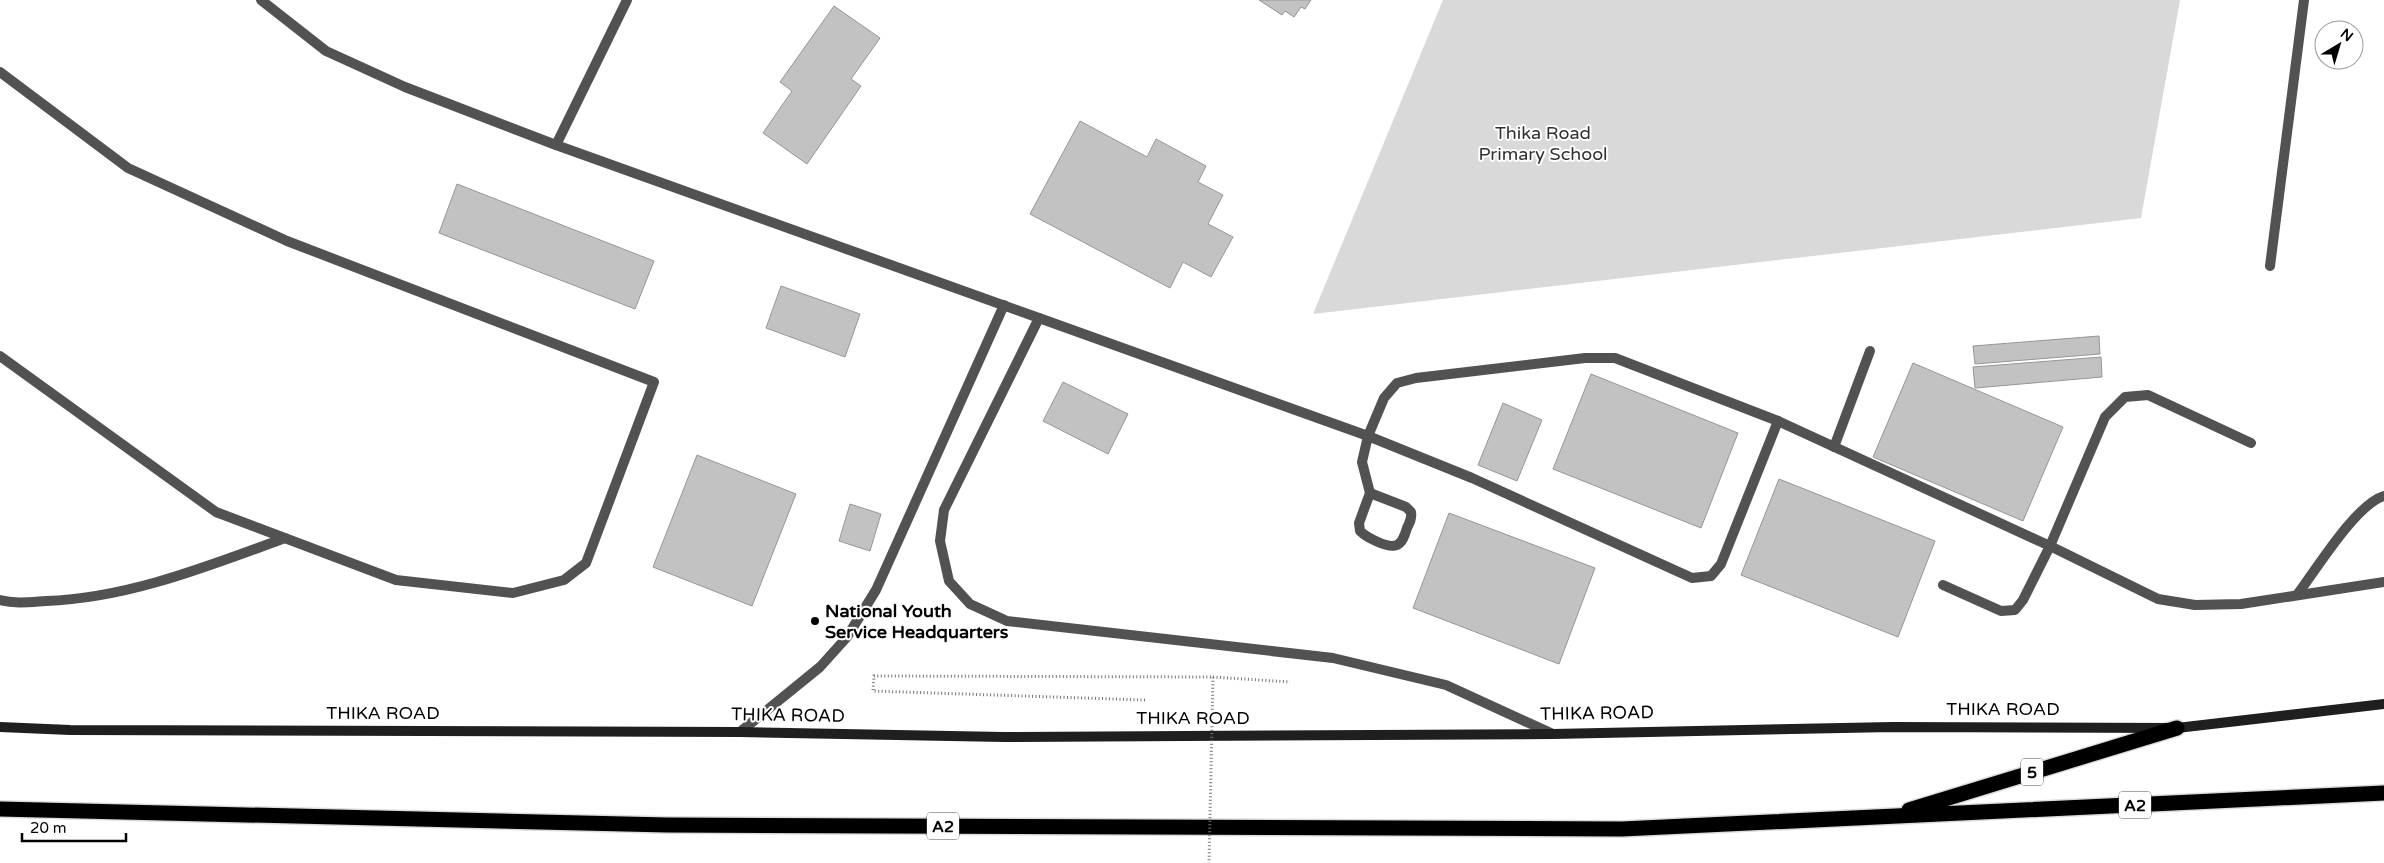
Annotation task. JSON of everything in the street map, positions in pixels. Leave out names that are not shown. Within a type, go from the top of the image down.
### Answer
[{"type":"highway","name":"5","points":[[1886,817],[2177,728]]},
{"type":"highway","name":"A2","points":[[0,809],[677,825],[1612,829],[2384,793]]},
{"type":"main road","name":"THIKA ROAD","points":[[0,727],[70,730],[740,732],[1004,737],[1553,734],[1893,727],[2177,728],[2384,704]]},
{"type":"street","points":[[261,0],[326,51],[404,87],[556,145],[1368,436],[1472,478],[1692,578],[1711,576],[1721,564],[1778,421]]},
{"type":"street","points":[[556,145],[628,0]]},
{"type":"street","points":[[2270,266],[2304,0]]},
{"type":"street","points":[[0,72],[128,168],[287,241],[654,382],[586,562],[564,580],[513,593],[396,580],[216,512],[0,356]]},
{"type":"street","points":[[740,732],[820,667],[847,637],[876,590],[1004,305]]},
{"type":"street","points":[[1039,318],[944,510],[940,541],[949,581],[970,604],[1007,620],[1333,658],[1446,685],[1553,734]]},
{"type":"street","points":[[1834,447],[1870,351]]},
{"type":"street","points":[[1370,493],[1406,507],[1411,512],[1405,533],[1398,545],[1392,546],[1366,537],[1360,531],[1359,523],[1370,493],[1362,462],[1368,436],[1384,398],[1398,383],[1416,378],[1585,358],[1615,358],[1778,421],[2050,546],[2158,599],[2195,605],[2241,604],[2384,582]]},
{"type":"street","points":[[1943,585],[2001,611],[2015,610],[2023,600],[2050,546],[2105,417],[2125,397],[2148,395],[2251,443]]},
{"type":"street","points":[[2297,595],[2360,511],[2375,498],[2384,496]]},
{"type":"street","points":[[0,600],[13,603],[72,600],[164,582],[286,538]]},
{"type":"path","points":[[1145,700],[873,690],[874,676],[1213,677],[1290,682]]},
{"type":"path","points":[[1209,863],[1213,677]]},
{"type":"green space","name":"Thika Road Primary School","points":[[1443,0],[2180,0],[2141,218],[1313,314]]},
{"type":"building","points":[[1259,0],[1311,0],[1305,9],[1301,7],[1294,17],[1285,11],[1282,15]]},
{"type":"building","points":[[834,6],[880,38],[851,79],[861,86],[807,164],[763,133],[792,91],[780,82]]},
{"type":"building","points":[[1080,121],[1147,157],[1156,139],[1206,166],[1198,182],[1223,195],[1208,224],[1233,237],[1211,277],[1183,262],[1170,288],[1030,214]]},
{"type":"building","points":[[457,184],[654,261],[635,309],[439,233]]},
{"type":"building","points":[[781,286],[860,314],[845,357],[766,328]]},
{"type":"building","points":[[2099,336],[2100,354],[1975,364],[1973,346]]},
{"type":"building","points":[[2101,357],[2102,377],[1975,388],[1973,367]]},
{"type":"building","points":[[1913,363],[2063,427],[2023,521],[1873,457]]},
{"type":"building","points":[[1591,374],[1738,433],[1701,528],[1553,469]]},
{"type":"building","points":[[1063,382],[1128,414],[1108,454],[1043,421]]},
{"type":"building","points":[[1503,403],[1542,420],[1517,481],[1478,465]]},
{"type":"building","points":[[697,455],[796,494],[752,606],[653,567]]},
{"type":"building","points":[[1779,479],[1935,541],[1898,637],[1741,575]]},
{"type":"building","points":[[850,504],[881,514],[870,551],[839,541]]},
{"type":"building","points":[[1449,513],[1595,568],[1559,664],[1413,608]]},
{"type":"place","name":"National Youth Service Headquarters","points":[[815,621]]}]
